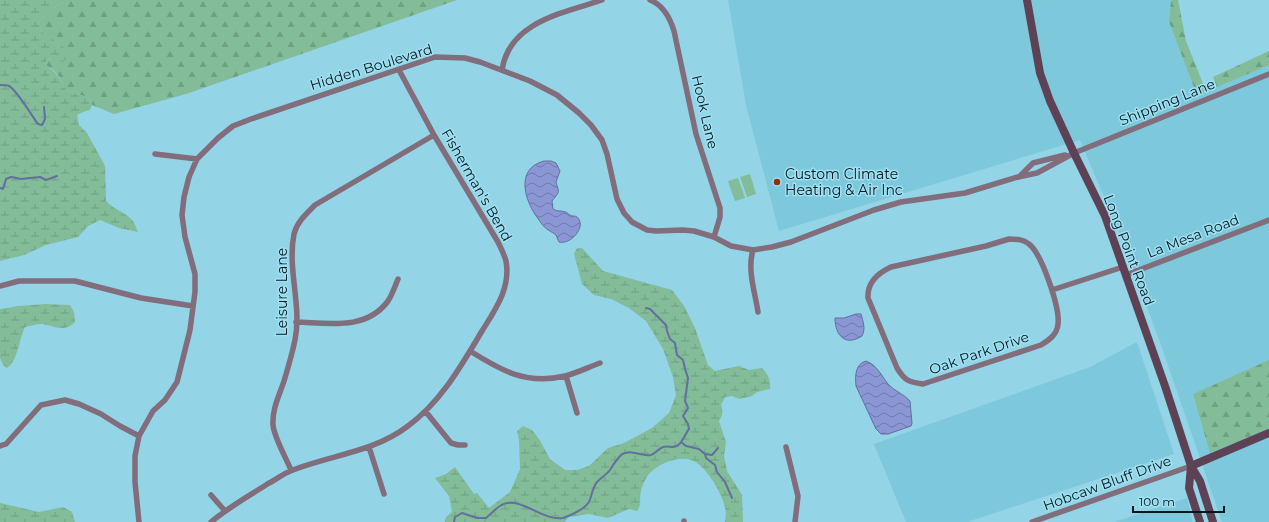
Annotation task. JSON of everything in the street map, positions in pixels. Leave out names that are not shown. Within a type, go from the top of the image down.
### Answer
[{"type":"main road","name":"Long Point Road","points":[[1027,0],[1038,66],[1050,101],[1105,216],[1165,386],[1190,466],[1200,481],[1213,522]]},
{"type":"main road","points":[[1190,466],[1269,433]]},
{"type":"main road","name":"Long Point Road","points":[[1190,466],[1190,488],[1200,522]]},
{"type":"street","points":[[502,70],[504,59],[509,49],[519,36],[526,30],[541,21],[602,0]]},
{"type":"street","name":"Hook Lane","points":[[654,1],[671,21],[696,134],[720,208],[720,217],[714,237]]},
{"type":"street","name":"Hidden Boulevard","points":[[139,522],[135,482],[135,456],[139,436],[153,411],[165,400],[177,382],[186,348],[195,292],[195,274],[185,237],[182,215],[184,197],[189,177],[197,159],[218,138],[233,126],[435,57],[450,57],[480,62],[530,81],[557,95],[591,125],[602,140],[607,154],[617,199],[624,213],[632,222],[647,230],[694,231],[714,237],[731,246],[753,250],[772,248],[791,242],[874,210],[901,202],[965,193],[1018,177],[1037,173],[1074,153]]},
{"type":"street","name":"Fisherman's Bend","points":[[211,522],[225,511],[292,470],[369,447],[408,427],[426,412],[452,380],[499,302],[505,288],[507,274],[506,262],[498,242],[434,135],[399,70]]},
{"type":"street","name":"Shipping Lane","points":[[1074,153],[1269,74]]},
{"type":"street","name":"Leisure Lane","points":[[292,470],[273,426],[274,406],[284,380],[295,339],[296,322],[291,254],[294,233],[301,219],[314,205],[434,135]]},
{"type":"street","name":"Hidden Boulevard","points":[[1018,177],[1033,163],[1074,153]]},
{"type":"street","points":[[154,154],[197,159]]},
{"type":"street","name":"La Mesa Road","points":[[1052,290],[1125,271],[1269,220]]},
{"type":"street","name":"Oak Park Drive","points":[[1009,239],[1018,239],[1028,243],[1035,249],[1052,290],[1058,312],[1058,325],[1052,338],[1036,347],[923,384],[912,382],[903,377],[897,368],[868,298],[869,287],[874,278],[882,271],[891,267],[986,246],[1009,239]]},
{"type":"street","points":[[753,250],[750,269],[758,312]]},
{"type":"street","points":[[296,322],[342,324],[364,320],[377,313],[388,301],[398,279]]},
{"type":"street","points":[[0,286],[19,281],[75,281],[141,298],[193,306]]},
{"type":"street","points":[[470,351],[505,371],[524,377],[548,378],[566,376],[600,363]]},
{"type":"street","points":[[566,376],[577,413]]},
{"type":"street","points":[[0,446],[6,444],[41,405],[65,400],[79,404],[101,414],[139,436]]},
{"type":"street","points":[[426,412],[451,443],[465,445]]},
{"type":"street","points":[[369,447],[384,494]]},
{"type":"street","points":[[786,447],[798,496],[795,522]]},
{"type":"street","name":"Hobcaw Bluff Drive","points":[[1032,522],[1190,466]]},
{"type":"street","points":[[211,495],[225,511]]},
{"type":"shaded area","points":[[728,0],[1171,0],[1169,22],[1197,94],[1269,65],[1269,522],[1222,522],[1161,345],[1121,237],[1080,140],[779,231],[746,105]]},
{"type":"shaded area","points":[[1137,342],[1174,454],[967,522],[906,522],[874,444],[1090,367]]},
{"type":"shaded area","points":[[1187,498],[1193,522],[1114,522]]},
{"type":"green space","points":[[0,0],[68,0],[53,8],[39,21],[42,32],[69,51],[70,57],[62,62],[50,58],[46,61],[47,66],[58,76],[66,90],[89,98],[92,105],[90,110],[77,115],[79,125],[87,133],[105,166],[106,201],[129,217],[134,223],[138,232],[119,228],[100,220],[88,226],[78,237],[46,245],[24,255],[0,261]]},
{"type":"green space","points":[[68,0],[457,0],[186,94],[114,114],[92,105],[89,98],[66,90],[59,76],[47,66],[46,61],[50,58],[56,59],[69,52],[42,32],[39,21],[53,8]]},
{"type":"green space","points":[[1171,0],[1178,0],[1186,41],[1206,91],[1197,95],[1169,22]]},
{"type":"green space","points":[[1269,51],[1269,65],[1217,87],[1213,77]]},
{"type":"green space","points":[[750,174],[756,194],[747,197],[740,177]]},
{"type":"green space","points":[[738,178],[745,198],[735,201],[728,181]]},
{"type":"green space","points":[[577,248],[582,248],[603,271],[672,290],[684,306],[695,328],[708,365],[715,371],[739,366],[749,370],[762,368],[767,375],[770,383],[770,389],[739,399],[732,396],[725,397],[721,405],[722,413],[719,421],[726,442],[724,456],[727,471],[742,495],[743,522],[725,522],[726,510],[717,487],[702,467],[691,460],[681,459],[665,463],[649,473],[642,486],[637,511],[629,509],[608,518],[589,514],[569,517],[564,522],[445,522],[446,517],[452,512],[449,496],[435,478],[446,474],[455,467],[474,494],[477,493],[489,508],[510,492],[520,469],[519,440],[517,431],[523,426],[532,430],[539,439],[550,459],[565,470],[577,470],[589,466],[608,448],[624,443],[652,428],[669,413],[676,395],[673,377],[663,349],[646,321],[629,308],[611,299],[594,295],[582,284],[574,254]]},
{"type":"green space","points":[[45,304],[70,305],[74,312],[75,322],[66,328],[58,328],[41,324],[25,327],[14,360],[7,368],[3,365],[0,358],[0,309]]},
{"type":"green space","points":[[1269,360],[1269,429],[1210,453],[1193,394]]},
{"type":"green space","points":[[0,503],[39,512],[63,507],[72,512],[75,522],[0,522]]},
{"type":"water","points":[[544,161],[556,163],[560,171],[556,182],[558,192],[552,201],[553,209],[566,212],[571,216],[578,218],[580,222],[579,230],[568,241],[559,242],[555,234],[543,225],[534,213],[527,196],[525,187],[526,178],[529,171],[535,165]]},
{"type":"water","points":[[861,314],[864,325],[862,336],[856,339],[846,340],[842,338],[837,330],[835,318],[844,318]]},
{"type":"water","points":[[866,361],[876,368],[890,386],[910,401],[911,426],[888,434],[881,434],[876,429],[856,386],[856,371],[862,363]]},
{"type":"waterway","points":[[0,85],[12,88],[20,97],[38,124],[42,125],[45,119],[44,107]]},
{"type":"waterway","points":[[0,188],[3,189],[6,179],[11,177],[21,179],[40,177],[46,180],[57,176]]},
{"type":"waterway","points":[[454,522],[455,517],[462,513],[477,518],[486,518],[498,507],[507,503],[522,505],[547,516],[563,518],[577,512],[587,505],[595,484],[608,472],[624,453],[632,452],[643,455],[651,455],[663,447],[673,447],[679,445],[689,429],[683,416],[688,408],[685,401],[688,378],[683,360],[677,355],[675,343],[670,339],[666,325],[650,309],[646,308]]},
{"type":"waterway","points":[[681,442],[686,446],[699,449],[705,454],[706,458],[715,465],[717,472],[725,482],[732,498]]},
{"type":"waterway","points":[[705,454],[712,455],[718,448]]},
{"type":"place","name":"Custom Climate Heating & Air Inc","points":[[777,182]]}]
